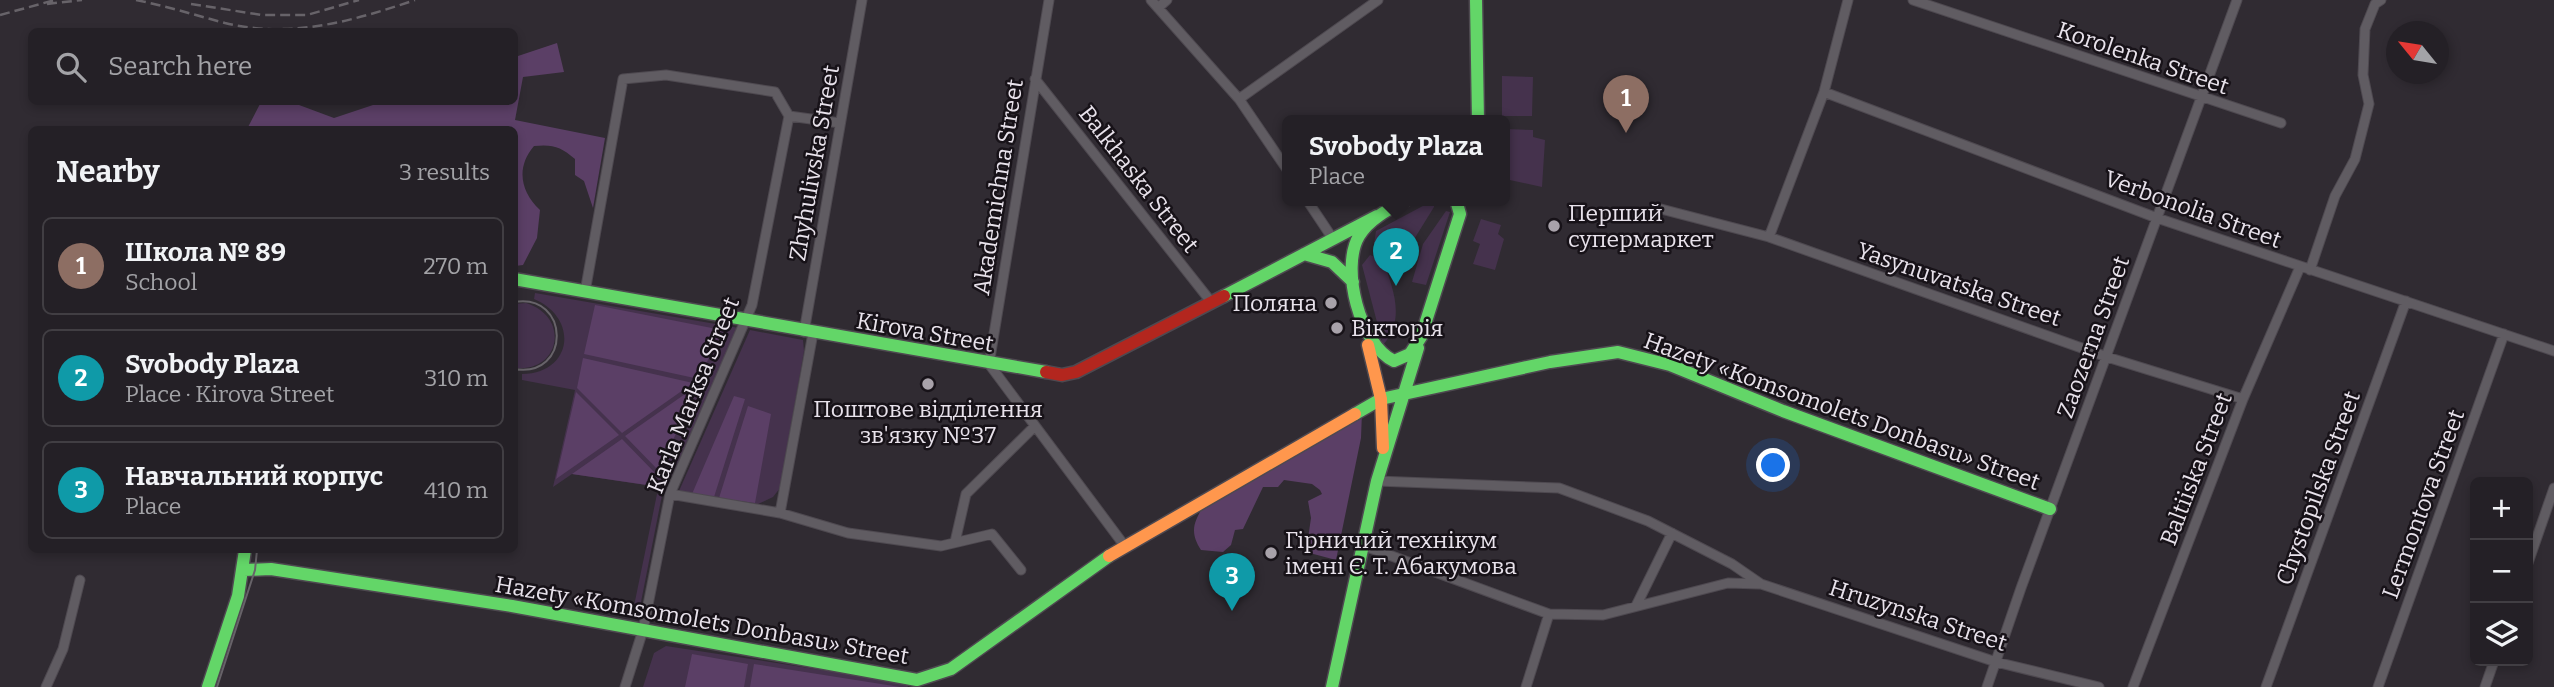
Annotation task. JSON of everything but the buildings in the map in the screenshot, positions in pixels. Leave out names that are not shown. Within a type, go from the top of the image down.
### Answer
[{"type":"main road","points":[[1476,0],[1480,115]]},
{"type":"main road","name":"Kirova Street","points":[[518,280],[989,364],[1069,374],[1212,303],[1395,206]]},
{"type":"main road","points":[[1458,206],[1460,214]]},
{"type":"main road","points":[[1332,687],[1377,481],[1462,206]]},
{"type":"main road","name":"Kirova Street","points":[[1377,216],[1361,233],[1354,246],[1354,284],[1381,399],[1383,459]]},
{"type":"main road","points":[[1304,254],[1321,256],[1335,263],[1354,284]]},
{"type":"main road","points":[[1366,337],[1380,356],[1394,361],[1410,355],[1421,337]]},
{"type":"main road","name":"Hazety «Komsomolets Donbasu» Street","points":[[244,570],[271,569],[643,630],[917,683],[951,669],[1124,545],[1381,399],[1550,362],[1618,352],[1670,365],[1783,411],[2050,509]]},
{"type":"main road","points":[[208,687],[244,570],[245,553]]},
{"type":"street","name":"Zhyhulivska Street","points":[[780,513],[840,122],[862,0]]},
{"type":"street","name":"Akademichna Street","points":[[989,364],[1049,0]]},
{"type":"street","points":[[1167,0],[1155,4],[1239,99],[1282,164]]},
{"type":"street","points":[[1239,99],[1378,0]]},
{"type":"street","points":[[1769,237],[1824,92],[1848,0]]},
{"type":"street","name":"Korolenka Street","points":[[1913,0],[2202,99],[2281,123]]},
{"type":"street","name":"Zaozerna Street","points":[[1987,687],[2130,287],[2237,0]]},
{"type":"street","points":[[2310,270],[2335,196],[2355,159],[2369,104],[2363,75],[2365,29],[2375,4],[2381,0]]},
{"type":"street","points":[[584,292],[623,79],[666,75],[775,92],[789,116],[840,122]]},
{"type":"street","name":"Balkhaska Street","points":[[1035,79],[1212,303]]},
{"type":"street","name":"Verbonolia Street","points":[[1824,92],[2157,218],[2554,351]]},
{"type":"street","name":"Karla Marksa Street","points":[[625,687],[643,630],[670,494],[752,305],[789,116]]},
{"type":"street","points":[[1311,206],[1333,239]]},
{"type":"street","name":"Yasynuvatska Street","points":[[1661,209],[1769,237],[2107,357],[2243,399]]},
{"type":"street","name":"Baltiiska Street","points":[[2133,687],[2243,399],[2300,267]]},
{"type":"street","name":"Chystopilska Street","points":[[2266,687],[2406,301]]},
{"type":"street","name":"Lermontova Street","points":[[2378,687],[2504,334]]},
{"type":"street","points":[[989,364],[1124,545]]},
{"type":"street","points":[[955,542],[966,494],[1035,426]]},
{"type":"street","name":"Hruzynska Street","points":[[1377,481],[1559,488],[1648,521],[1735,566],[1761,584],[1996,662],[2099,687]]},
{"type":"street","points":[[2533,549],[2554,488]]},
{"type":"street","points":[[670,494],[780,513],[848,533],[941,545],[992,534],[1021,570]]},
{"type":"street","name":"Hruzynska Street","points":[[1648,521],[1720,558]]},
{"type":"street","points":[[1636,606],[1672,533]]},
{"type":"street","points":[[1362,545],[1549,614],[1603,615],[1728,583],[1761,584]]},
{"type":"street","points":[[1728,583],[1735,566]]},
{"type":"street","points":[[46,687],[63,649],[80,580]]},
{"type":"street","points":[[1526,687],[1549,614]]},
{"type":"street","points":[[2485,687],[2492,666]]},
{"type":"shaded area","points":[[557,43],[564,72],[523,77],[518,104],[518,56]]},
{"type":"shaded area","points":[[1502,76],[1533,77],[1532,116],[1502,115]]},
{"type":"shaded area","points":[[259,105],[299,105],[334,118],[373,105],[518,105],[515,120],[605,138],[593,208],[584,181],[575,175],[575,159],[552,146],[534,146],[525,162],[523,179],[528,195],[540,210],[537,238],[523,265],[518,266],[518,126],[249,126]]},
{"type":"shaded area","points":[[1510,129],[1533,130],[1533,137],[1545,140],[1542,187],[1510,180]]},
{"type":"shaded area","points":[[1423,206],[1434,206],[1413,241],[1387,250],[1374,244],[1376,231]]},
{"type":"shaded area","points":[[1446,211],[1450,212],[1426,285],[1412,282],[1423,244]]},
{"type":"shaded area","points":[[1481,219],[1501,225],[1498,234],[1504,239],[1495,270],[1473,264],[1480,244],[1473,241]]},
{"type":"shaded area","points":[[1370,255],[1383,260],[1395,304],[1394,325],[1383,345],[1362,265]]},
{"type":"shaded area","points":[[535,293],[739,328],[666,488],[572,474],[553,487],[575,390],[522,380],[522,374],[552,365],[560,355],[564,343],[558,319],[534,299]]},
{"type":"shaded area","points":[[526,303],[540,310],[550,320],[554,331],[554,343],[550,353],[542,362],[530,367],[518,368],[518,304]]},
{"type":"shaded area","points":[[595,305],[722,330],[699,379],[584,354]]},
{"type":"shaded area","points":[[750,330],[803,340],[804,351],[780,488],[773,497],[758,504],[679,491]]},
{"type":"shaded area","points":[[583,358],[693,383],[622,433],[577,388]]},
{"type":"shaded area","points":[[698,385],[659,471],[625,436]]},
{"type":"shaded area","points":[[576,392],[619,435],[556,479]]},
{"type":"shaded area","points":[[734,396],[745,399],[714,497],[692,494]]},
{"type":"shaded area","points":[[748,406],[771,414],[755,503],[719,498]]},
{"type":"shaded area","points":[[1362,412],[1361,438],[1336,560],[1306,552],[1311,518],[1308,501],[1322,494],[1320,490],[1312,484],[1284,480],[1278,487],[1263,487],[1243,529],[1235,530],[1231,545],[1223,552],[1201,550],[1194,528],[1203,507]]},
{"type":"shaded area","points":[[622,439],[657,475],[654,486],[572,474]]},
{"type":"shaded area","points":[[657,494],[662,495],[640,607],[634,606]]},
{"type":"shaded area","points":[[666,646],[906,683],[908,687],[643,687],[654,653]]},
{"type":"shaded area","points":[[692,654],[748,664],[744,687],[685,687]]},
{"type":"shaded area","points":[[754,664],[900,687],[750,687]]},
{"type":"tram line","points":[[518,302],[532,302],[546,310],[554,321],[557,336],[554,350],[546,361],[533,369],[518,369]]},
{"type":"tram line","points":[[217,687],[255,570],[257,553]]},
{"type":"railway","points":[[0,15],[55,0]]},
{"type":"railway","points":[[47,4],[82,0]]},
{"type":"railway","points":[[136,0],[225,23],[262,28]]},
{"type":"railway","points":[[191,4],[262,15],[307,15],[359,0]]},
{"type":"railway","points":[[298,28],[345,21],[415,0]]},
{"type":"traffic: fast","points":[[1476,0],[1478,115]]},
{"type":"traffic: fast","points":[[1396,206],[1363,230],[1354,250],[1352,267],[1353,285],[1363,323],[1382,352],[1394,361],[1410,354],[1421,337],[1460,214],[1458,206]]},
{"type":"traffic: fast","points":[[1224,296],[1377,216]]},
{"type":"traffic: fast","points":[[1304,254],[1332,262],[1353,282]]},
{"type":"traffic: fast","points":[[518,280],[1046,372]]},
{"type":"traffic: fast","points":[[1332,687],[1377,481],[1418,348]]},
{"type":"traffic: fast","points":[[1355,414],[1381,399],[1550,362],[1618,352],[1670,365],[1783,411],[2050,509]]},
{"type":"traffic: fast","points":[[208,687],[238,596],[245,553]]},
{"type":"traffic: fast","points":[[244,570],[271,569],[512,606],[917,680],[951,669],[1109,556]]},
{"type":"traffic: slow","points":[[1368,345],[1381,399],[1383,448]]},
{"type":"traffic: slow","points":[[1109,556],[1355,414]]},
{"type":"traffic: jam","points":[[1046,372],[1062,375],[1076,372],[1224,296]]},
{"type":"place","name":"Школа № 89","points":[[1626,133]]},
{"type":"place","name":"Перший супермаркет","points":[[1554,226]]},
{"type":"place","name":"Svobody Plaza","points":[[1396,286]]},
{"type":"place","name":"Поляна","points":[[1331,303]]},
{"type":"place","name":"Вікторія","points":[[1337,328]]},
{"type":"place","name":"Поштове відділення зв'язку №37","points":[[928,384]]},
{"type":"place","name":"Гірничий технікум імені Є. Т. Абакумова","points":[[1271,553]]},
{"type":"place","name":"Навчальний корпус","points":[[1232,611]]}]
